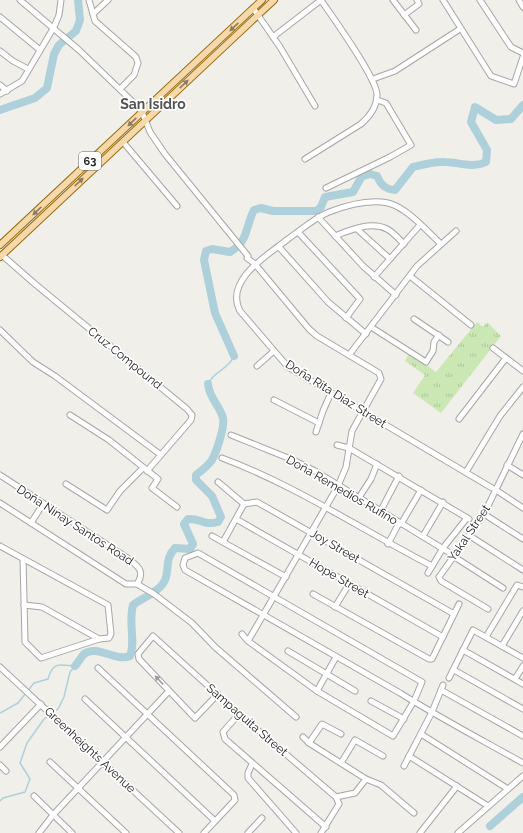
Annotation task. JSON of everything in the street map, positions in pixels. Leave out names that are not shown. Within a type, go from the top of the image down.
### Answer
[{"type":"main road","name":"63","points":[[0,245],[262,0]]},
{"type":"main road","name":"63","points":[[1,256],[274,0]]},
{"type":"street","points":[[20,0],[54,27],[120,89],[142,112],[150,132],[164,153],[309,329],[323,340],[379,373],[380,379],[352,431],[344,474],[299,556],[248,641]]},
{"type":"street","points":[[0,94],[22,81],[54,27],[59,15],[61,0]]},
{"type":"street","points":[[89,0],[95,21],[136,57],[138,63],[134,75],[120,89]]},
{"type":"street","points":[[93,14],[108,0]]},
{"type":"street","points":[[273,37],[321,0],[373,79],[377,90],[377,100],[368,117],[361,124],[305,159]]},
{"type":"street","points":[[393,0],[416,30]]},
{"type":"street","points":[[443,0],[491,76],[514,84],[523,57]]},
{"type":"street","points":[[480,0],[511,46],[523,53]]},
{"type":"street","points":[[519,0],[523,7]]},
{"type":"street","points":[[404,15],[418,2]]},
{"type":"street","points":[[253,8],[273,37],[315,106]]},
{"type":"street","points":[[0,17],[40,50]]},
{"type":"street","points":[[373,79],[395,71],[460,29]]},
{"type":"street","points":[[0,51],[13,61],[28,69]]},
{"type":"street","points":[[0,85],[7,91]]},
{"type":"street","points":[[326,188],[390,157],[411,145],[386,103],[377,100]]},
{"type":"street","points":[[123,142],[177,206]]},
{"type":"street","name":"Doña Rita Diaz Street","points":[[441,244],[399,206],[388,202],[349,205],[318,217],[278,247],[251,260],[240,285],[236,300],[240,311],[288,367],[466,472],[523,508]]},
{"type":"street","points":[[318,217],[374,277],[396,295]]},
{"type":"street","points":[[374,277],[420,225]]},
{"type":"street","points":[[335,236],[357,229],[380,226],[389,230],[404,244]]},
{"type":"street","points":[[357,229],[390,259]]},
{"type":"street","points":[[349,355],[424,259],[456,231]]},
{"type":"street","points":[[298,232],[360,299],[346,318]]},
{"type":"street","points":[[278,247],[328,302],[366,334]]},
{"type":"street","name":"Cruz Compound","points":[[1,256],[188,409],[192,416],[191,420],[161,455],[120,491],[106,510],[66,484]]},
{"type":"street","points":[[410,276],[471,325]]},
{"type":"street","points":[[414,319],[448,342]]},
{"type":"street","points":[[371,327],[426,362],[433,351],[434,342],[439,335]]},
{"type":"street","points":[[0,330],[33,362],[55,376],[161,455]]},
{"type":"street","points":[[493,348],[523,371]]},
{"type":"street","points":[[257,366],[274,352]]},
{"type":"street","points":[[459,419],[506,358]]},
{"type":"street","points":[[466,472],[499,418],[523,386]]},
{"type":"street","points":[[316,432],[332,393]]},
{"type":"street","points":[[274,400],[319,423]]},
{"type":"street","points":[[70,414],[109,440],[158,479],[152,488],[177,507]]},
{"type":"street","name":"Yakal Street","points":[[488,609],[440,579],[452,554],[470,536],[484,514],[494,489],[507,465],[521,444],[523,434]]},
{"type":"street","name":"Doña Remedios Rufino","points":[[231,435],[292,460],[444,548],[503,588]]},
{"type":"street","points":[[337,445],[349,448],[399,476],[443,502],[468,519],[444,548],[428,573]]},
{"type":"street","points":[[222,458],[265,475],[388,544],[432,566]]},
{"type":"street","points":[[358,499],[371,479],[377,464]]},
{"type":"street","points":[[507,465],[523,475]]},
{"type":"street","name":"Doña Ninay Santos Road","points":[[0,475],[129,559],[140,568],[142,575],[137,584],[126,584],[0,503]]},
{"type":"street","points":[[380,512],[399,476]]},
{"type":"street","points":[[218,482],[244,504],[223,542]]},
{"type":"street","points":[[388,544],[421,490]]},
{"type":"street","name":"Joy Street","points":[[244,504],[257,502],[454,614]]},
{"type":"street","points":[[423,536],[443,502]]},
{"type":"street","points":[[31,523],[43,504]]},
{"type":"street","points":[[484,514],[523,539]]},
{"type":"street","name":"Hope Street","points":[[236,519],[443,637]]},
{"type":"street","points":[[212,536],[286,577]]},
{"type":"street","points":[[470,536],[523,570]]},
{"type":"street","points":[[0,546],[108,605],[111,634],[109,638],[99,639],[41,658],[25,642],[23,559]]},
{"type":"street","points":[[242,634],[248,641],[316,692],[393,736],[414,701],[422,680],[198,553],[186,558],[183,565],[185,570],[414,701],[432,712],[523,763]]},
{"type":"street","points":[[137,584],[153,593],[192,623],[215,647],[296,717]]},
{"type":"street","points":[[336,607],[349,584]]},
{"type":"street","points":[[486,637],[516,585],[523,587]]},
{"type":"street","points":[[313,594],[430,659],[432,659],[459,604]]},
{"type":"street","points":[[24,604],[48,610],[99,639]]},
{"type":"street","points":[[502,646],[523,611]]},
{"type":"street","points":[[449,678],[472,631],[474,630],[523,658]]},
{"type":"street","name":"Sampaguita Street","points":[[169,691],[139,659],[138,654],[153,636],[239,714],[336,797],[339,804],[326,827]]},
{"type":"street","points":[[463,650],[523,684]]},
{"type":"street","points":[[288,651],[354,691]]},
{"type":"street","points":[[316,692],[336,657]]},
{"type":"street","points":[[515,679],[523,666]]},
{"type":"street","points":[[98,668],[235,798],[204,833]]},
{"type":"street","name":"Greenheights Avenue","points":[[1,669],[41,704],[179,833]]},
{"type":"street","points":[[454,670],[522,707]]},
{"type":"street","points":[[404,766],[432,712],[442,687],[523,736]]},
{"type":"street","points":[[39,833],[53,815],[169,691],[195,718],[218,694]]},
{"type":"street","points":[[85,699],[215,821]]},
{"type":"street","points":[[370,701],[404,719]]},
{"type":"street","points":[[0,748],[41,704]]},
{"type":"street","points":[[239,714],[223,732],[225,739],[326,827],[321,833]]},
{"type":"street","points":[[309,743],[322,724],[341,734]]},
{"type":"street","points":[[421,734],[508,789]]},
{"type":"street","points":[[303,737],[309,743],[366,779],[381,785],[414,813]]},
{"type":"street","points":[[341,763],[355,740],[383,756]]},
{"type":"street","points":[[409,756],[488,806]]},
{"type":"street","points":[[50,762],[126,833]]},
{"type":"street","points":[[252,764],[248,773],[248,778],[296,833]]},
{"type":"street","points":[[0,765],[6,771]]},
{"type":"street","points":[[458,833],[523,776]]},
{"type":"street","points":[[336,797],[355,793],[366,779]]},
{"type":"street","points":[[420,833],[457,786]]},
{"type":"street","points":[[34,796],[72,833]]},
{"type":"street","points":[[248,833],[262,818]]},
{"type":"green space","points":[[477,322],[483,327],[487,322],[501,336],[441,413],[413,393],[425,375],[405,361],[409,353],[436,372]]},
{"type":"waterway","points":[[0,110],[35,98],[47,88],[54,54],[59,45],[76,31],[80,20],[78,0]]},
{"type":"waterway","points":[[234,356],[215,313],[204,260],[206,251],[212,249],[230,252],[236,248],[244,238],[254,210],[261,208],[273,211],[316,211],[321,207],[325,197],[353,192],[362,176],[370,174],[377,176],[384,186],[395,190],[413,167],[438,162],[475,165],[486,162],[487,150],[471,122],[475,107],[496,120],[511,119],[523,105]]},
{"type":"waterway","points":[[208,384],[213,376],[229,364],[234,356]]},
{"type":"waterway","points":[[75,666],[84,654],[89,651],[100,652],[118,657],[130,656],[132,650],[131,619],[133,605],[160,588],[163,584],[166,576],[168,560],[175,548],[190,549],[193,544],[184,524],[188,519],[205,523],[213,523],[218,522],[221,517],[212,496],[196,480],[196,475],[212,460],[218,446],[223,427],[222,414],[210,394],[208,384]]},
{"type":"waterway","points":[[0,713],[18,703],[34,683],[48,679],[52,669],[57,665],[75,666]]},
{"type":"waterway","points":[[0,801],[3,798],[25,792],[30,779],[20,763],[27,743],[44,719],[58,709],[64,697],[70,672],[75,666]]},
{"type":"waterway","points":[[490,826],[523,797]]},
{"type":"district","name":"San Isidro","points":[[153,104]]}]
